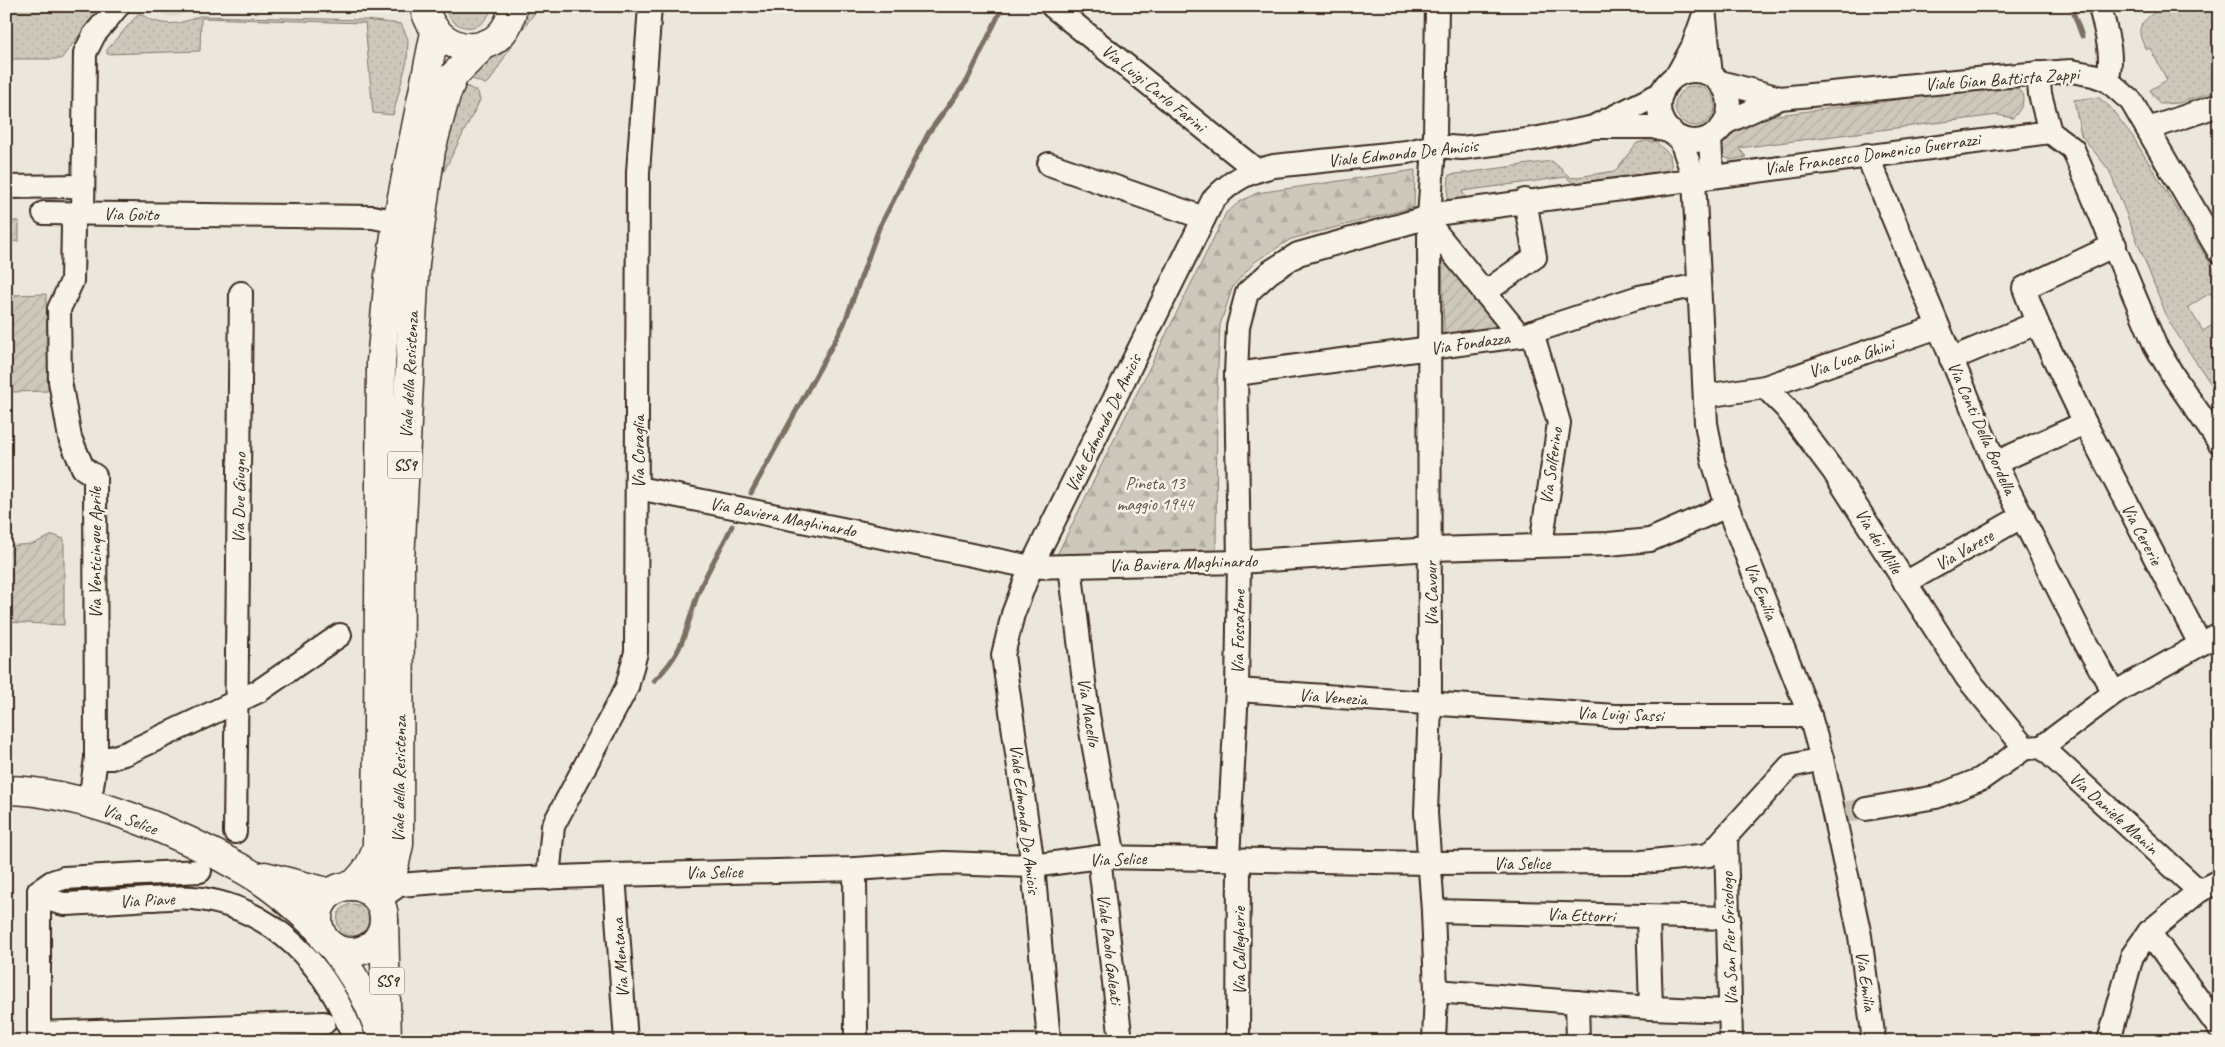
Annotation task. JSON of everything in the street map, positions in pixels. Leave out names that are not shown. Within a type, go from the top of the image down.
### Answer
[{"type":"main road","points":[[424,6],[428,20],[435,32],[446,41],[458,46],[472,47],[486,44]]},
{"type":"main road","name":"Viale della Resistenza","points":[[364,899],[393,872],[399,844],[400,561],[415,263],[431,150],[446,95],[454,75],[486,44],[497,38],[506,28],[512,16],[513,6]]},
{"type":"main road","name":"Viale della Resistenza","points":[[364,899],[368,868],[376,855],[377,844],[382,362],[389,276],[397,222],[435,32]]},
{"type":"main road","name":"Via Selice","points":[[6,790],[84,802],[176,837],[246,871],[286,899],[326,939]]},
{"type":"main road","name":"Via Selice","points":[[246,871],[364,899]]},
{"type":"main road","points":[[364,899],[382,930],[370,946],[352,952],[326,939],[319,910],[364,899]]},
{"type":"main road","name":"SS9","points":[[364,899],[387,1041]]},
{"type":"main road","name":"SS9","points":[[326,939],[360,984],[375,1016],[382,1041]]},
{"type":"street","name":"Via Goito","points":[[118,6],[94,35],[85,53],[83,186],[78,220],[373,217],[397,222]]},
{"type":"street","name":"Via Coraglia","points":[[548,878],[552,826],[627,687],[636,652],[638,172],[650,6]]},
{"type":"street","name":"Via Luigi Carlo Farini","points":[[1052,6],[1256,170]]},
{"type":"street","name":"Via Cavour","points":[[1434,1041],[1436,991],[1433,911],[1428,863],[1426,814],[1430,704],[1430,220],[1435,146],[1437,6]]},
{"type":"street","points":[[2100,6],[2111,55],[2111,68],[2107,80]]},
{"type":"street","points":[[1677,75],[1706,12]]},
{"type":"street","points":[[1706,12],[1715,78]]},
{"type":"street","points":[[1688,71],[1700,71],[1715,78],[1726,91],[1729,102],[1717,130],[1700,140],[1676,135],[1661,116],[1659,104],[1662,92],[1668,82],[1677,75],[1688,71]]},
{"type":"street","name":"Viale Gian Battista Zappi","points":[[1717,130],[1780,98],[2071,71],[2107,80],[2131,101],[2196,216],[2219,252]]},
{"type":"street","points":[[2038,74],[2050,132],[2073,149],[2115,245],[2155,345],[2219,442]]},
{"type":"street","name":"Viale Gian Battista Zappi","points":[[1715,78],[1780,98]]},
{"type":"street","name":"Viale Edmondo De Amicis","points":[[1594,127],[1662,92]]},
{"type":"street","points":[[2148,129],[2219,105]]},
{"type":"street","name":"Viale Edmondo De Amicis","points":[[1049,1041],[1033,866],[1003,655],[1013,614],[1031,567],[1213,200],[1230,183],[1256,170],[1407,152],[1435,146],[1462,148],[1525,140],[1594,127],[1654,127],[1676,135]]},
{"type":"street","name":"Via Emilia","points":[[1717,130],[1703,177],[1699,285],[1706,423],[1713,461],[1727,506],[1810,716],[1822,759],[1849,812],[1860,936],[1874,1041]]},
{"type":"street","name":"Viale Francesco Domenico Guerrazzi","points":[[1703,177],[2050,132]]},
{"type":"street","name":"Via Emilia","points":[[1676,135],[1703,177]]},
{"type":"street","name":"Via Conti Della Bordella","points":[[1867,155],[1995,462],[2085,642],[2114,693]]},
{"type":"street","points":[[1049,164],[1204,218]]},
{"type":"street","points":[[1236,374],[1238,327],[1247,292],[1270,272],[1298,254],[1430,220],[1525,200],[1703,177]]},
{"type":"street","points":[[6,187],[83,186]]},
{"type":"street","points":[[1484,293],[1535,257],[1525,200]]},
{"type":"street","points":[[44,213],[78,220]]},
{"type":"street","name":"Via Venticinque Aprile","points":[[78,220],[72,281],[59,309],[60,381],[70,438],[83,468],[95,476],[96,758],[92,787],[84,802]]},
{"type":"street","name":"Via Solferino","points":[[1430,220],[1484,293],[1526,334],[1559,423],[1541,545]]},
{"type":"street","name":"Via Cererie","points":[[2115,245],[2024,288],[2037,323],[2085,423],[2209,639]]},
{"type":"street","name":"Via Fondazza","points":[[1236,374],[1526,334],[1639,297],[1699,285]]},
{"type":"street","name":"Via Due Giugno","points":[[235,832],[241,293]]},
{"type":"street","points":[[1951,359],[2037,323]]},
{"type":"street","name":"Via Luca Ghini","points":[[1765,387],[1938,327]]},
{"type":"street","name":"Via Fossatone","points":[[1233,860],[1239,562],[1236,374]]},
{"type":"street","points":[[1705,396],[1765,387]]},
{"type":"street","name":"Via dei Mille","points":[[1765,387],[1786,408],[1834,472],[1967,678],[2034,747]]},
{"type":"street","points":[[1995,462],[2085,423]]},
{"type":"street","name":"Via Baviera Maghinardo","points":[[638,488],[1031,567],[1239,562],[1431,549],[1609,544],[1650,540],[1727,506]]},
{"type":"street","name":"Via Varese","points":[[1905,583],[2022,516]]},
{"type":"street","name":"Via Macello","points":[[1070,566],[1106,857]]},
{"type":"street","points":[[96,758],[111,758],[127,754],[236,702],[272,682],[340,635]]},
{"type":"street","points":[[1849,812],[1936,797],[1981,779],[2034,747],[2114,693],[2209,639]]},
{"type":"street","name":"Via Venezia","points":[[1237,690],[1430,704]]},
{"type":"street","name":"Via Luigi Sassi","points":[[1430,704],[1615,716],[1810,716]]},
{"type":"street","name":"Via Daniele Manin","points":[[2034,747],[2198,891]]},
{"type":"street","name":"Via Selice","points":[[364,899],[399,885],[614,874],[855,869],[944,863],[1033,866],[1106,857],[1428,863],[1642,862],[1709,855],[1790,766],[1822,759]]},
{"type":"street","name":"Via San Pier Grisologo","points":[[1726,837],[1732,1041]]},
{"type":"street","name":"Viale Paolo Galeati","points":[[1106,857],[1122,1041]]},
{"type":"street","name":"Via Callegherie","points":[[1233,860],[1238,1041]]},
{"type":"street","points":[[855,869],[856,1041]]},
{"type":"street","name":"Via Piave","points":[[200,871],[64,878],[52,882],[39,891],[53,901],[64,904],[192,898],[243,910],[284,934],[303,952],[338,1001],[355,1041]]},
{"type":"street","name":"Via Mentana","points":[[614,874],[626,1041]]},
{"type":"street","points":[[2109,1041],[2132,956],[2149,932],[2198,891],[2219,881]]},
{"type":"street","points":[[39,891],[39,1037],[324,1023]]},
{"type":"street","name":"Via Ettorri","points":[[1433,911],[1729,918]]},
{"type":"street","points":[[1648,917],[1652,1008]]},
{"type":"street","points":[[2149,932],[2219,1028]]},
{"type":"street","points":[[1436,991],[1652,1008],[1731,1010]]},
{"type":"street","points":[[1577,1002],[1578,1041]]},
{"type":"shaded area","points":[[399,6],[394,12],[200,7],[174,17],[154,12],[146,7]]},
{"type":"green space","points":[[6,6],[102,6],[61,59],[6,59]]},
{"type":"green space","points":[[244,6],[399,6],[394,12],[245,8]]},
{"type":"green space","points":[[444,6],[492,6],[483,22],[476,26],[468,27],[454,22]]},
{"type":"green space","points":[[523,6],[540,6],[518,35],[490,81],[485,84],[465,76]]},
{"type":"green space","points":[[2161,6],[2219,6],[2219,90],[2179,103],[2160,104],[2150,90],[2167,80],[2150,48],[2146,50],[2140,35],[2140,29],[2144,21]]},
{"type":"green space","points":[[139,13],[154,21],[169,24],[183,22],[199,16],[365,20],[401,24],[408,39],[407,61],[393,115],[373,113],[365,23],[201,18],[200,51],[107,54],[107,50]]},
{"type":"green space","points":[[460,83],[478,92],[480,100],[440,179],[443,133]]},
{"type":"green space","points":[[1699,86],[1706,89],[1712,95],[1715,106],[1714,114],[1706,123],[1699,126],[1691,126],[1684,123],[1676,114],[1675,102],[1678,95],[1687,87]]},
{"type":"green space","points":[[2005,86],[2018,89],[2023,97],[2021,107],[2013,118],[1998,115],[1739,148],[1746,157],[1730,160],[1716,152],[1719,142],[1746,119]]},
{"type":"green space","points":[[2098,97],[2110,107],[2133,137],[2219,278],[2219,305],[2210,293],[2188,307],[2203,331],[2219,321],[2219,396],[2169,322],[2109,170],[2081,135],[2074,100]]},
{"type":"green space","points":[[1655,141],[1670,155],[1672,172],[1575,185],[1566,177],[1462,191],[1467,201],[1447,204],[1449,175],[1552,161],[1571,178],[1615,171],[1637,143]]},
{"type":"green space","name":"Pineta 13 maggio 1944","points":[[1415,170],[1414,207],[1291,239],[1256,261],[1233,286],[1220,325],[1217,388],[1216,552],[1055,559],[1226,213],[1241,201],[1257,193]]},
{"type":"green space","points":[[6,221],[19,221],[19,241],[8,242],[9,295],[46,294],[48,391],[12,392],[6,394]]},
{"type":"green space","points":[[1442,256],[1501,328],[1447,337],[1444,334]]},
{"type":"green space","points":[[53,535],[64,539],[64,625],[6,622],[6,546],[33,544]]},
{"type":"green space","points":[[353,904],[365,908],[369,920],[365,932],[353,936],[341,932],[337,920],[341,908]]},
{"type":"waterway","points":[[2071,6],[2082,36]]},
{"type":"waterway","points":[[751,493],[844,324],[879,228],[929,132],[967,81],[1002,8]]},
{"type":"waterway","points":[[654,681],[678,651],[697,596],[732,526]]},
{"type":"tunnel","points":[[1847,812],[1866,809]]}]
